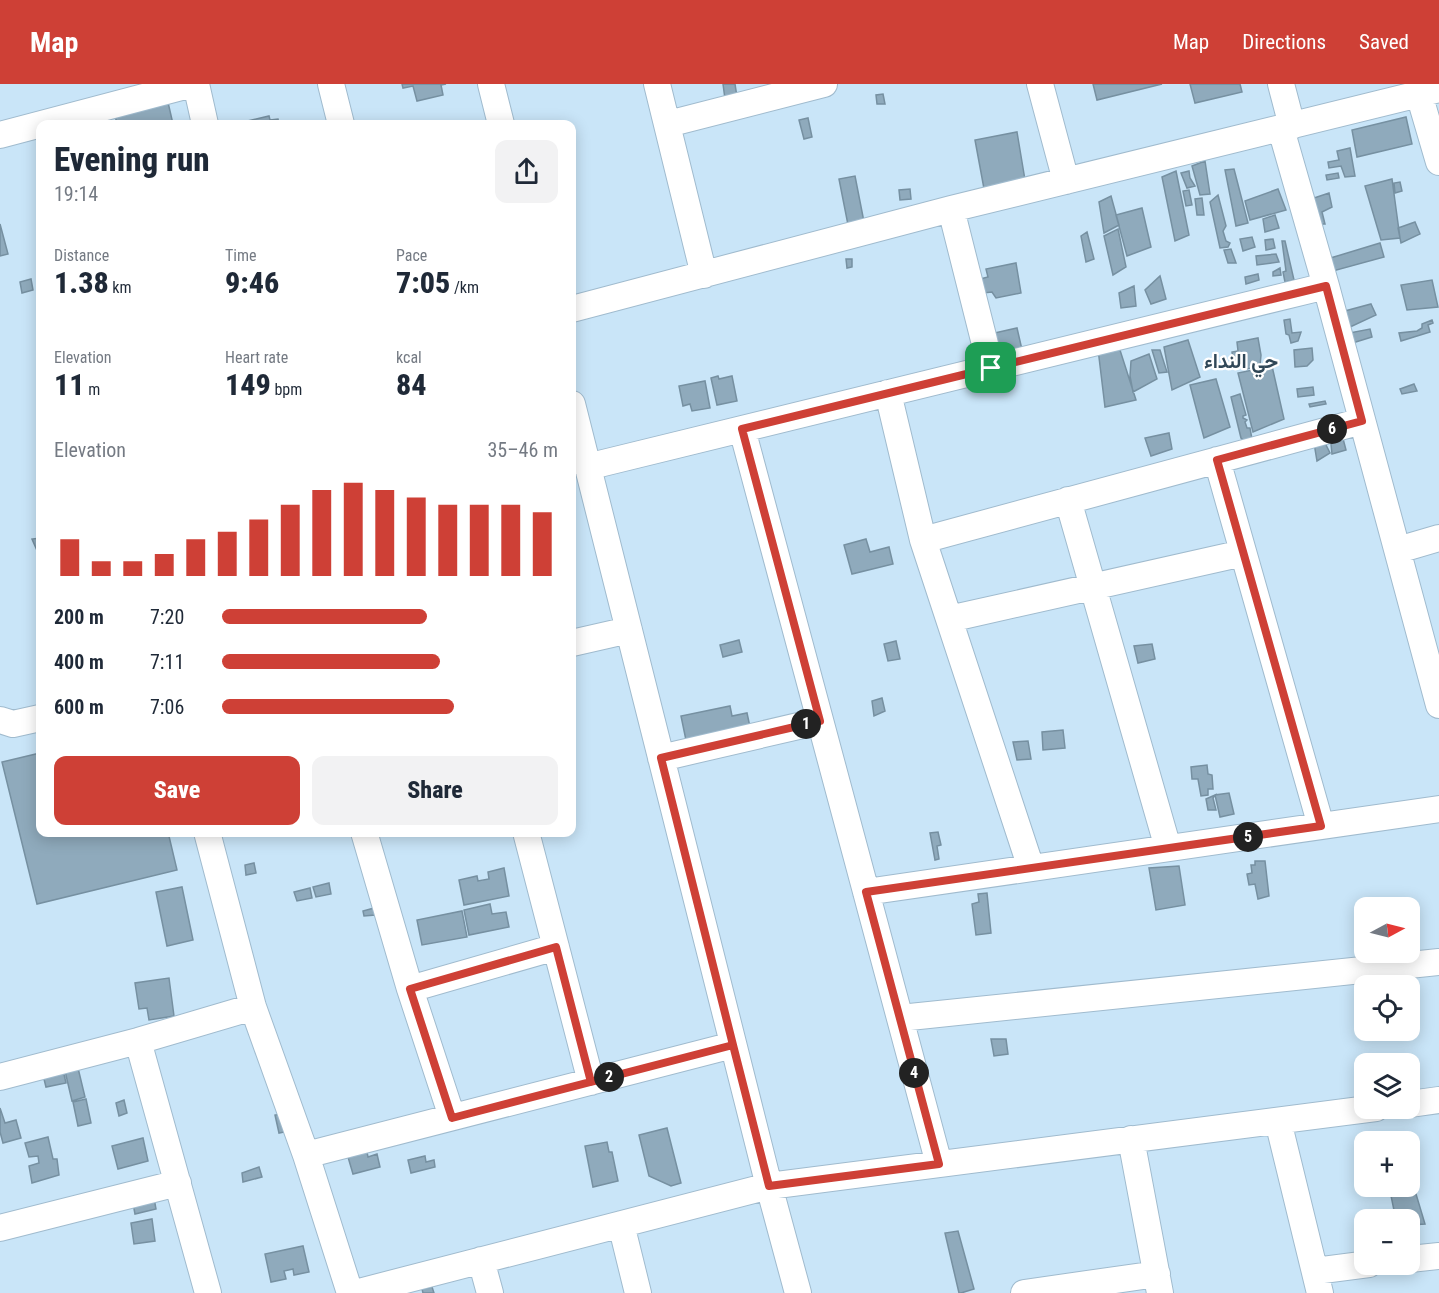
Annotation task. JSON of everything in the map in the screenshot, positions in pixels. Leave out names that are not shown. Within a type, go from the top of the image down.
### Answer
[{"type":"street","points":[[68,120],[194,84],[204,120]]},
{"type":"street","points":[[331,84],[340,120]]},
{"type":"street","points":[[491,84],[500,120]]},
{"type":"street","points":[[657,84],[704,275]]},
{"type":"street","points":[[668,124],[824,84]]},
{"type":"street","points":[[1040,84],[1066,181]]},
{"type":"street","points":[[1281,84],[1286,128],[1326,286],[1438,701]]},
{"type":"street","points":[[576,308],[951,209],[1429,92],[1439,162]]},
{"type":"street","points":[[0,135],[36,129]]},
{"type":"street","points":[[951,209],[991,368]]},
{"type":"street","points":[[583,479],[742,429],[1326,286]]},
{"type":"street","points":[[888,393],[923,540],[1031,868]]},
{"type":"street","points":[[923,540],[1362,421]]},
{"type":"street","points":[[742,429],[939,1164]]},
{"type":"street","points":[[576,431],[583,479],[628,630],[798,1293]]},
{"type":"street","points":[[1217,460],[1321,826]]},
{"type":"street","points":[[1068,500],[1168,848]]},
{"type":"street","points":[[1398,550],[1439,538]]},
{"type":"street","points":[[949,619],[1243,553]]},
{"type":"street","points":[[576,642],[628,630]]},
{"type":"street","points":[[0,720],[13,724],[36,719]]},
{"type":"street","points":[[661,758],[820,721]]},
{"type":"street","points":[[866,892],[1439,809]]},
{"type":"street","points":[[208,837],[253,1007],[306,1155],[350,1293]]},
{"type":"street","points":[[365,837],[410,989],[452,1118]]},
{"type":"street","points":[[527,837],[591,1082]]},
{"type":"street","points":[[410,989],[556,947]]},
{"type":"street","points":[[900,1018],[1439,962]]},
{"type":"street","points":[[0,1077],[138,1041],[253,1007]]},
{"type":"street","points":[[138,1041],[208,1293]]},
{"type":"street","points":[[306,1155],[733,1045]]},
{"type":"street","points":[[1420,1103],[1439,1100]]},
{"type":"street","points":[[355,1293],[769,1186],[1354,1111]]},
{"type":"street","points":[[1278,1121],[1317,1282],[1354,1269]]},
{"type":"street","points":[[1024,1293],[1159,1283],[1131,1138]]},
{"type":"street","points":[[0,1228],[178,1183]]},
{"type":"street","points":[[621,1224],[638,1293]]},
{"type":"street","points":[[1420,1258],[1439,1256]]},
{"type":"street","points":[[481,1260],[490,1293]]},
{"type":"building","points":[[402,84],[446,84],[441,85],[443,95],[417,101],[413,86],[403,88]]},
{"type":"building","points":[[723,84],[735,84],[737,97],[725,99]]},
{"type":"building","points":[[1093,84],[1162,84],[1097,100]]},
{"type":"building","points":[[1190,84],[1240,84],[1242,92],[1195,103]]},
{"type":"building","points":[[883,94],[885,104],[877,104],[876,95]]},
{"type":"building","points":[[167,98],[172,120],[116,120],[114,111]]},
{"type":"building","points":[[269,116],[270,120],[252,120]]},
{"type":"building","points":[[1406,117],[1412,144],[1357,157],[1352,130]]},
{"type":"building","points":[[808,118],[812,137],[804,139],[799,120]]},
{"type":"building","points":[[1017,132],[1026,186],[985,194],[975,140]]},
{"type":"building","points":[[1350,148],[1355,176],[1345,177],[1341,166],[1329,168],[1328,162],[1339,160],[1337,151]]},
{"type":"building","points":[[1205,161],[1210,194],[1200,195],[1192,166]]},
{"type":"building","points":[[1234,169],[1248,223],[1236,226],[1225,170]]},
{"type":"building","points":[[1176,171],[1189,235],[1175,241],[1162,177]]},
{"type":"building","points":[[1189,171],[1195,186],[1187,188],[1181,173]]},
{"type":"building","points":[[1338,173],[1339,178],[1327,180],[1326,175]]},
{"type":"building","points":[[855,176],[865,227],[849,230],[839,179]]},
{"type":"building","points":[[1392,179],[1400,238],[1381,240],[1365,186]]},
{"type":"building","points":[[1400,182],[1402,191],[1395,193],[1394,183]]},
{"type":"building","points":[[910,189],[911,199],[900,200],[899,190]]},
{"type":"building","points":[[1278,189],[1286,210],[1250,220],[1245,201]]},
{"type":"building","points":[[1189,190],[1192,205],[1186,206],[1183,191]]},
{"type":"building","points":[[1329,193],[1332,207],[1322,212],[1325,224],[1315,224],[1311,199]]},
{"type":"building","points":[[1218,195],[1226,226],[1223,231],[1226,241],[1230,243],[1228,247],[1220,248],[1210,202]]},
{"type":"building","points":[[1111,196],[1119,225],[1104,233],[1099,202]]},
{"type":"building","points":[[1202,198],[1204,215],[1197,215],[1195,199]]},
{"type":"building","points":[[1142,208],[1151,247],[1127,256],[1116,215]]},
{"type":"building","points":[[1275,215],[1279,228],[1265,232],[1263,219]]},
{"type":"building","points":[[1415,222],[1420,234],[1401,243],[1398,228]]},
{"type":"building","points":[[0,224],[8,254],[0,256]]},
{"type":"building","points":[[1118,229],[1126,267],[1113,275],[1104,236]]},
{"type":"building","points":[[1087,232],[1094,259],[1086,262],[1081,236]]},
{"type":"building","points":[[1252,237],[1255,247],[1243,251],[1240,239]]},
{"type":"building","points":[[1273,239],[1275,248],[1266,250],[1265,240]]},
{"type":"building","points":[[1282,241],[1285,241],[1294,280],[1285,282],[1283,272],[1286,271]]},
{"type":"building","points":[[1380,243],[1384,257],[1333,271],[1324,260]]},
{"type":"building","points":[[1231,249],[1236,263],[1228,263],[1224,250]]},
{"type":"building","points":[[1276,254],[1279,262],[1257,265],[1256,256]]},
{"type":"building","points":[[846,259],[852,259],[852,267],[847,268]]},
{"type":"building","points":[[1016,263],[1021,293],[996,298],[992,292],[983,293],[980,279],[988,277],[986,269]]},
{"type":"building","points":[[1280,268],[1281,275],[1273,276],[1273,272]]},
{"type":"building","points":[[1258,274],[1259,280],[1246,284],[1245,277]]},
{"type":"building","points":[[1160,276],[1166,299],[1151,304],[1145,290]]},
{"type":"building","points":[[31,279],[33,290],[22,293],[20,282]]},
{"type":"building","points":[[1432,280],[1438,307],[1407,310],[1401,285]]},
{"type":"building","points":[[1134,286],[1136,306],[1121,308],[1119,293]]},
{"type":"building","points":[[1371,304],[1376,315],[1348,328],[1341,312]]},
{"type":"building","points":[[1290,319],[1292,333],[1301,332],[1298,341],[1291,343],[1289,335],[1286,334],[1284,320]]},
{"type":"building","points":[[1432,320],[1433,323],[1428,325],[1430,332],[1401,341],[1399,333],[1417,331],[1422,328],[1422,324]]},
{"type":"building","points":[[1017,328],[1023,354],[996,360],[990,334]]},
{"type":"building","points":[[1370,329],[1372,337],[1346,345],[1344,334]]},
{"type":"building","points":[[1258,338],[1260,366],[1247,369],[1246,361],[1231,361],[1232,352],[1238,351],[1237,342]]},
{"type":"building","points":[[1188,340],[1200,377],[1172,390],[1164,347]]},
{"type":"building","points":[[1119,347],[1136,400],[1105,407],[1098,349]]},
{"type":"building","points":[[1312,348],[1313,360],[1307,366],[1295,367],[1294,350]]},
{"type":"building","points":[[1152,350],[1160,350],[1167,372],[1159,373]]},
{"type":"building","points":[[1149,354],[1157,379],[1133,392],[1130,376],[1131,361]]},
{"type":"building","points":[[1272,366],[1284,419],[1253,432],[1238,373]]},
{"type":"building","points":[[718,376],[719,379],[732,376],[737,401],[717,405],[711,378]]},
{"type":"building","points":[[1216,379],[1230,427],[1204,438],[1190,385]]},
{"type":"building","points":[[705,381],[710,408],[692,411],[690,404],[683,406],[679,386]]},
{"type":"building","points":[[1414,384],[1417,391],[1402,394],[1400,389]]},
{"type":"building","points":[[1313,387],[1314,395],[1298,397],[1297,389]]},
{"type":"building","points":[[1240,394],[1246,415],[1243,418],[1247,420],[1245,422],[1247,428],[1250,428],[1252,439],[1243,440],[1241,438],[1231,397]]},
{"type":"building","points":[[1325,401],[1326,404],[1310,407],[1309,404]]},
{"type":"building","points":[[1341,431],[1346,450],[1332,454],[1330,434]]},
{"type":"building","points":[[1169,433],[1172,449],[1151,456],[1145,438]]},
{"type":"building","points":[[1314,443],[1326,445],[1330,453],[1317,461]]},
{"type":"building","points":[[866,539],[870,552],[889,547],[893,564],[852,574],[844,545]]},
{"type":"building","points":[[739,640],[742,652],[723,657],[720,645]]},
{"type":"building","points":[[896,641],[900,659],[888,661],[884,644]]},
{"type":"building","points":[[1152,644],[1155,659],[1138,663],[1134,646]]},
{"type":"building","points":[[882,698],[885,711],[874,716],[872,701]]},
{"type":"building","points":[[730,706],[732,716],[747,713],[750,727],[687,745],[681,716]]},
{"type":"building","points":[[1063,730],[1065,748],[1043,750],[1042,732]]},
{"type":"building","points":[[1028,741],[1031,759],[1017,760],[1013,742]]},
{"type":"building","points":[[36,754],[36,837],[169,837],[177,870],[37,904],[2,762]]},
{"type":"building","points":[[1207,765],[1208,774],[1212,775],[1213,789],[1208,789],[1208,795],[1201,796],[1198,779],[1192,779],[1191,767]]},
{"type":"building","points":[[1229,793],[1234,814],[1220,817],[1215,795]]},
{"type":"building","points":[[1215,795],[1213,798],[1216,810],[1208,810],[1206,799]]},
{"type":"building","points":[[938,832],[941,845],[937,846],[939,859],[935,860],[930,833]]},
{"type":"building","points":[[1255,861],[1265,861],[1269,896],[1258,899],[1255,884],[1249,885],[1247,874],[1252,873],[1251,865],[1255,865]]},
{"type":"building","points":[[254,863],[256,873],[246,875],[245,865]]},
{"type":"building","points":[[1179,866],[1185,905],[1156,910],[1149,868]]},
{"type":"building","points":[[504,868],[509,896],[464,905],[459,880],[477,876],[478,881],[489,879],[488,872]]},
{"type":"building","points":[[329,883],[331,894],[316,897],[313,887]]},
{"type":"building","points":[[182,887],[193,940],[167,946],[156,892]]},
{"type":"building","points":[[310,888],[312,898],[297,901],[294,892]]},
{"type":"building","points":[[987,893],[991,933],[976,935],[972,904],[979,902],[978,894]]},
{"type":"building","points":[[490,904],[492,914],[506,912],[509,927],[469,935],[464,910]]},
{"type":"building","points":[[374,908],[375,915],[364,916],[363,911]]},
{"type":"building","points":[[462,911],[467,937],[422,945],[417,920]]},
{"type":"building","points":[[169,978],[174,1016],[149,1020],[147,1008],[139,1009],[135,983]]},
{"type":"building","points":[[991,1039],[1006,1039],[1008,1054],[994,1056]]},
{"type":"building","points":[[78,1068],[85,1097],[72,1101],[65,1071]]},
{"type":"building","points":[[63,1070],[66,1083],[46,1087],[43,1075]]},
{"type":"building","points":[[86,1099],[91,1123],[78,1126],[73,1102]]},
{"type":"building","points":[[124,1100],[127,1113],[119,1116],[116,1103]]},
{"type":"building","points":[[0,1108],[5,1123],[16,1120],[21,1138],[3,1143],[0,1132]]},
{"type":"building","points":[[286,1113],[289,1131],[279,1133],[275,1115]]},
{"type":"building","points":[[667,1128],[681,1183],[671,1186],[649,1176],[639,1135]]},
{"type":"building","points":[[48,1137],[53,1159],[57,1159],[59,1175],[32,1183],[29,1166],[39,1163],[38,1156],[29,1157],[25,1143]]},
{"type":"building","points":[[143,1138],[148,1161],[118,1169],[112,1146]]},
{"type":"building","points":[[607,1142],[609,1152],[612,1152],[618,1181],[593,1187],[585,1146]]},
{"type":"building","points":[[367,1152],[368,1157],[377,1154],[380,1167],[353,1174],[348,1157]]},
{"type":"building","points":[[425,1156],[426,1162],[434,1160],[435,1167],[411,1173],[408,1160]]},
{"type":"building","points":[[259,1167],[262,1177],[243,1182],[242,1173]]},
{"type":"building","points":[[153,1193],[156,1209],[135,1214],[132,1198]]},
{"type":"building","points":[[1391,1197],[1417,1197],[1425,1224],[1420,1224],[1420,1209],[1394,1209]]},
{"type":"building","points":[[152,1219],[155,1241],[134,1244],[131,1223]]},
{"type":"building","points":[[958,1231],[974,1289],[961,1293],[959,1293],[945,1233]]},
{"type":"building","points":[[303,1246],[309,1272],[294,1275],[293,1269],[284,1271],[286,1279],[271,1282],[265,1254]]},
{"type":"building","points":[[432,1287],[434,1293],[423,1293],[422,1289]]},
{"type":"district","name":"حي النداء","points":[[1241,361]]},
{"type":"route","points":[[991,368],[742,429],[820,721],[661,758],[733,1045],[452,1118],[410,989],[556,947],[591,1082],[733,1045],[769,1186],[939,1164],[866,892],[1321,826],[1217,460],[1362,421],[1326,286],[991,368]]}]
